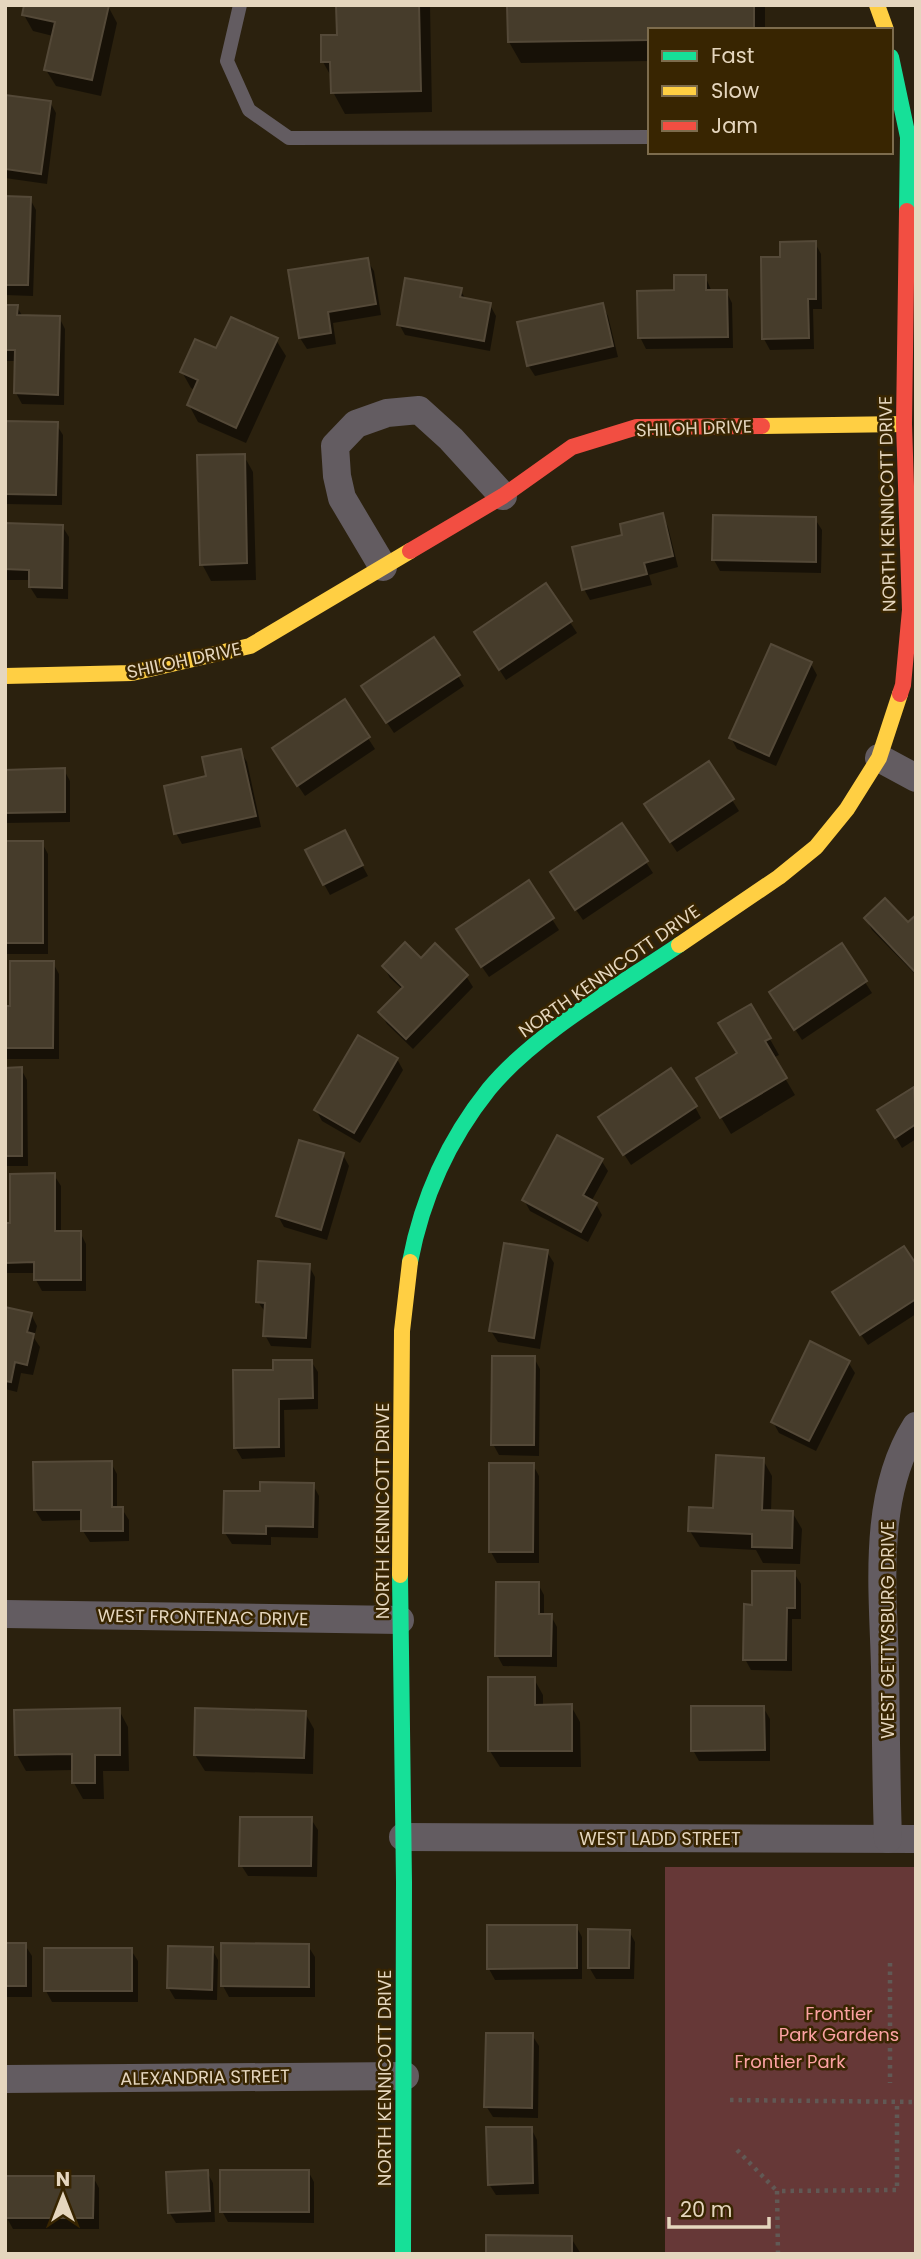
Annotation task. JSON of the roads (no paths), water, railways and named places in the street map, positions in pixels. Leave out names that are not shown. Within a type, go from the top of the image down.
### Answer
[{"type":"street","points":[[877,5],[885,28]]},
{"type":"street","name":"NORTH KENNICOTT DRIVE","points":[[403,2254],[405,2076],[400,1620],[402,1331],[407,1277],[415,1235],[444,1158],[490,1088],[521,1057],[565,1022],[779,877],[816,847],[847,809],[879,758],[903,685],[909,610],[900,137],[893,75]]},
{"type":"street","points":[[383,567],[342,499],[337,476],[335,446],[356,424],[387,413],[419,410],[451,439],[503,496]]},
{"type":"street","name":"SHILOH DRIVE","points":[[5,676],[132,673],[250,646],[503,496],[572,447],[636,427],[904,424]]},
{"type":"street","points":[[879,758],[916,778]]},
{"type":"street","name":"WEST GETTYSBURG DRIVE","points":[[888,1839],[883,1570],[886,1517],[894,1475],[906,1441],[916,1426]]},
{"type":"street","name":"WEST FRONTENAC DRIVE","points":[[5,1614],[400,1620]]},
{"type":"street","name":"WEST LADD STREET","points":[[403,1837],[916,1839]]},
{"type":"street","name":"ALEXANDRIA STREET","points":[[5,2079],[405,2076]]},
{"type":"lane","points":[[240,5],[228,61],[249,110],[289,138],[648,137]]},
{"type":"park label","name":"Frontier Park Gardens","points":[[839,2023]]},
{"type":"park label","name":"Frontier Park","points":[[790,2061]]}]
